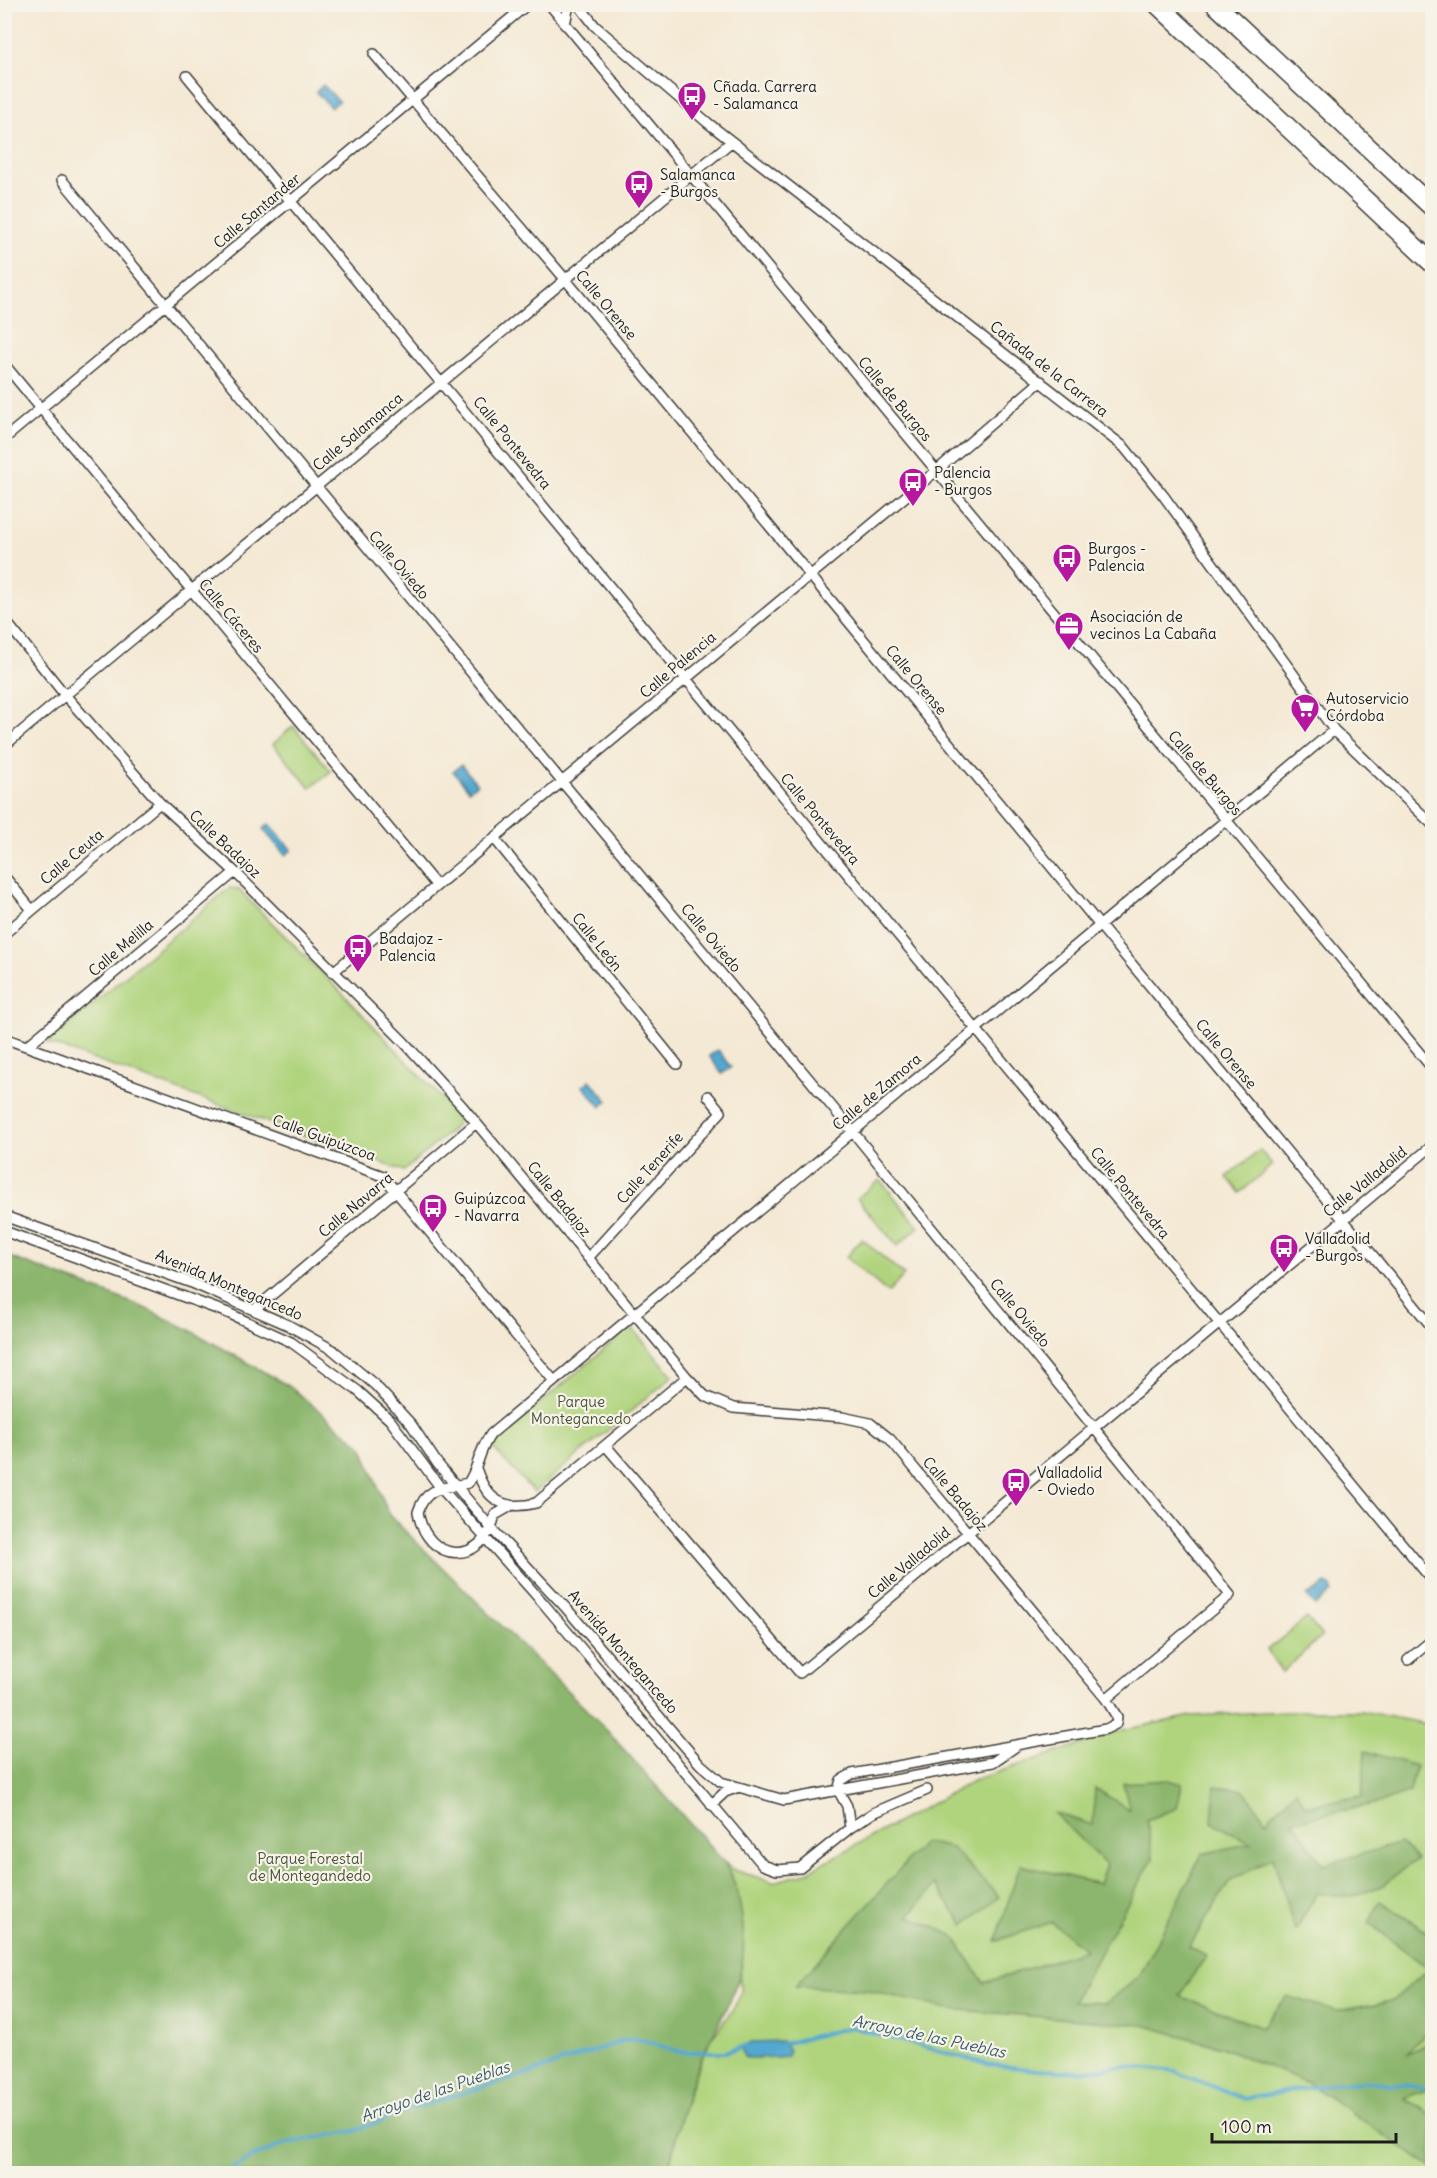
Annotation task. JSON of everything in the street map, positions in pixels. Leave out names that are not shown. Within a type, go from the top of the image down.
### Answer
[{"type":"highway","points":[[1157,4],[1432,263]]},
{"type":"highway","points":[[1215,4],[1432,207]]},
{"type":"street","name":"Calle Santander","points":[[4,439],[528,4]]},
{"type":"street","name":"Calle de Burgos","points":[[549,4],[935,472],[1432,1068]]},
{"type":"street","points":[[565,25],[569,4]]},
{"type":"street","name":"Cañada de la Carrera","points":[[578,4],[595,26],[731,142],[1124,447],[1163,495],[1334,730],[1432,824]]},
{"type":"street","name":"Calle Orense","points":[[374,54],[566,280],[1432,1327]]},
{"type":"street","name":"Calle Pontevedra","points":[[187,76],[442,381],[684,678],[1432,1580]]},
{"type":"street","name":"Calle Salamanca","points":[[4,746],[731,142]]},
{"type":"street","name":"Calle Oviedo","points":[[62,180],[315,488],[853,1132],[1230,1595],[1106,1699]]},
{"type":"street","name":"Calle Cáceres","points":[[4,364],[436,885]]},
{"type":"street","name":"Calle Palencia","points":[[333,972],[684,678],[935,472],[1041,381]]},
{"type":"street","name":"Calle Badajoz","points":[[4,619],[65,695],[160,803],[235,872],[404,1042],[476,1123],[705,1396],[733,1407],[842,1417],[870,1424],[890,1439],[1106,1699],[1116,1713],[1118,1721]]},
{"type":"street","name":"Calle de Zamora","points":[[477,1471],[478,1457],[491,1434],[1334,730]]},
{"type":"street","name":"Calle Ceuta","points":[[4,934],[160,803]]},
{"type":"street","name":"Calle León","points":[[494,838],[677,1064]]},
{"type":"street","name":"Calle Melilla","points":[[27,1046],[235,872]]},
{"type":"street","points":[[4,876],[32,910]]},
{"type":"street","name":"Calle Guipúzcoa","points":[[4,1038],[383,1176],[554,1381]]},
{"type":"street","name":"Calle Tenerife","points":[[588,1258],[721,1112],[708,1096]]},
{"type":"street","name":"Calle Navarra","points":[[254,1310],[476,1123]]},
{"type":"street","name":"Calle Valladolid","points":[[606,1446],[800,1673],[1218,1322],[1432,1146]]},
{"type":"street","name":"Avenida Montegancedo","points":[[4,1216],[192,1283],[254,1310],[333,1350],[375,1385],[411,1425],[456,1486],[492,1529],[566,1608],[700,1764],[721,1782],[784,1800],[838,1790],[841,1780],[852,1774],[1015,1747],[1106,1729],[1118,1721]]},
{"type":"street","name":"Avenida Montegancedo","points":[[4,1231],[228,1313],[291,1342],[358,1390],[390,1420],[440,1487],[544,1604],[763,1865],[777,1870],[800,1868],[850,1828],[891,1804],[927,1790]]},
{"type":"street","points":[[509,1507],[490,1497],[477,1471],[468,1483],[440,1487],[425,1497],[418,1512],[423,1530],[442,1550],[451,1554],[470,1550],[485,1539],[492,1529],[495,1515],[509,1507],[529,1505],[542,1500],[687,1377]]},
{"type":"street","points":[[1408,1660],[1432,1640]]},
{"type":"street","points":[[711,1805],[725,1792],[736,1788]]},
{"type":"street","points":[[838,1790],[847,1806],[850,1828]]},
{"type":"green space","points":[[293,726],[331,771],[310,788],[273,744]]},
{"type":"green space","points":[[229,888],[238,889],[347,998],[450,1107],[458,1119],[456,1126],[404,1171],[47,1043]]},
{"type":"green space","points":[[1260,1150],[1272,1165],[1240,1193],[1227,1177]]},
{"type":"green space","points":[[880,1180],[919,1227],[897,1246],[857,1198]]},
{"type":"green space","points":[[862,1239],[904,1275],[888,1293],[846,1257]]},
{"type":"green space","name":"Parque Forestal de Montegandedo","points":[[4,1255],[138,1305],[188,1329],[289,1386],[362,1446],[389,1515],[603,1726],[724,1862],[735,1887],[742,1918],[742,1964],[730,2000],[692,2081],[668,2173],[5,2173]]},
{"type":"green space","name":"Parque Montegancedo","points":[[631,1327],[673,1376],[534,1492],[490,1445]]},
{"type":"green space","points":[[1307,1618],[1322,1636],[1282,1672],[1267,1650]]},
{"type":"green space","points":[[1286,1711],[1361,1711],[1432,1725],[1432,2173],[668,2174],[679,2123],[695,2074],[710,2042],[732,2010],[741,1991],[739,1902],[736,1888],[724,1862],[734,1870],[773,1882],[803,1874],[975,1780],[1122,1730],[1192,1716]]},
{"type":"green space","points":[[1365,1751],[1416,1766],[1410,1792],[1379,1803],[1293,1821],[1323,1865],[1400,1843],[1417,1859],[1384,1885],[1352,1897],[1317,1893],[1295,1931],[1273,1857],[1229,1882],[1189,1947],[1206,1956],[1180,1996],[1262,2028],[1287,1996],[1337,2011],[1392,2001],[1429,1969],[1369,1923],[1380,1901],[1432,1935],[1432,2026],[1406,2054],[1432,2042],[1432,2088],[1404,2098],[1432,2115],[1432,2168],[1308,2083],[1221,2047],[1143,2025],[948,2009],[867,1990],[795,1986],[924,1842],[952,1848],[999,1897],[964,1925],[935,1885],[909,1916],[953,1935],[984,1983],[1085,1950],[1052,1922],[996,1941],[1020,1865],[1099,1884],[1106,1865],[1054,1813],[1093,1825],[1095,1788],[1130,1810],[1123,1783],[1168,1780],[1182,1784],[1177,1808],[1147,1820],[1153,1858],[1073,2001],[1106,2003],[1139,1977],[1202,1854],[1251,1843],[1212,1822],[1215,1786],[1244,1790],[1266,1821],[1296,1790],[1305,1806],[1362,1796]]},
{"type":"water","points":[[323,85],[339,101],[331,108],[316,92]]},
{"type":"water","points":[[461,765],[477,784],[469,790],[453,771]]},
{"type":"water","points":[[269,824],[292,850],[285,855],[263,829]]},
{"type":"water","points":[[718,1050],[731,1067],[722,1074],[709,1056]]},
{"type":"water","points":[[590,1080],[608,1101],[601,1107],[583,1086]]},
{"type":"water","points":[[1326,1584],[1331,1587],[1332,1592],[1315,1606],[1307,1596]]},
{"type":"water","points":[[782,2041],[789,2050],[787,2056],[747,2058],[744,2057],[741,2048],[752,2042]]},
{"type":"waterway","name":"Arroyo de las Pueblas","points":[[782,2044],[851,2027],[987,2064],[1036,2070],[1081,2072],[1123,2066],[1176,2072],[1244,2099],[1337,2083],[1372,2082],[1432,2088]]},
{"type":"waterway","name":"Arroyo de las Pueblas","points":[[223,2174],[253,2157],[287,2143],[355,2131],[413,2108],[534,2072],[622,2041],[638,2039],[679,2052],[725,2052],[745,2046]]},
{"type":"place","name":"Cñada. Carrera - Salamanca","points":[[692,122]]},
{"type":"place","name":"Salamanca - Burgos","points":[[639,210]]},
{"type":"place","name":"Palencia - Burgos","points":[[913,508]]},
{"type":"place","name":"Burgos - Palencia","points":[[1067,584]]},
{"type":"place","name":"Asociación de vecinos La Cabaña","points":[[1069,652]]},
{"type":"place","name":"Autoservicio Córdoba","points":[[1305,734]]},
{"type":"place","name":"Badajoz - Palencia","points":[[358,974]]},
{"type":"place","name":"Guipúzcoa - Navarra","points":[[433,1234]]},
{"type":"place","name":"Valladolid - Burgos","points":[[1284,1274]]},
{"type":"place","name":"Valladolid - Oviedo","points":[[1016,1508]]}]
